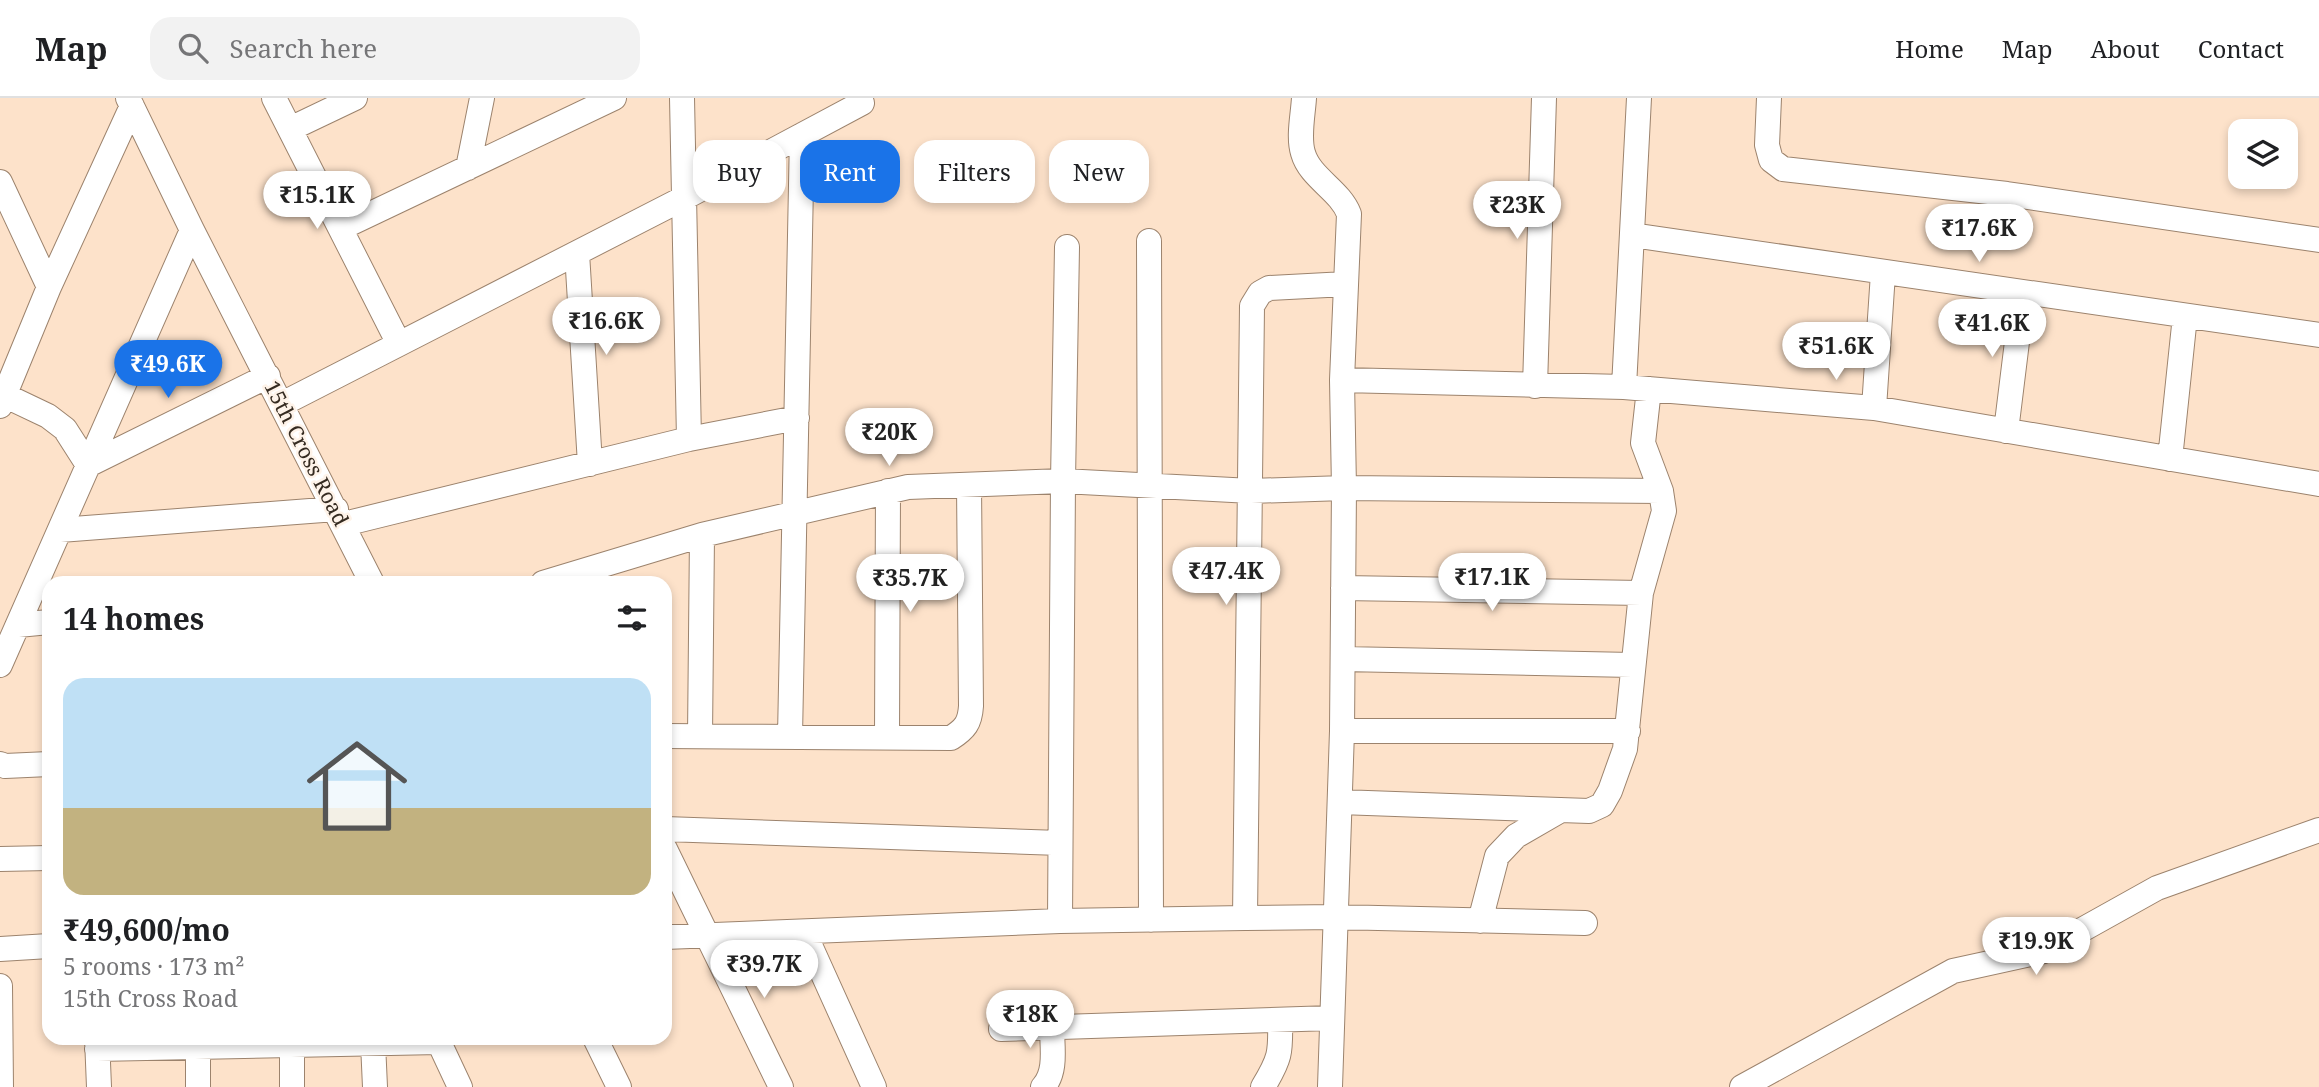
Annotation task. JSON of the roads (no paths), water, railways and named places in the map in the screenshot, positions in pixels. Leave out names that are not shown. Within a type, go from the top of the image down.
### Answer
[{"type":"street","points":[[274,98],[399,344]]},
{"type":"street","points":[[290,129],[355,98]]},
{"type":"street","points":[[468,168],[482,98]]},
{"type":"street","points":[[341,228],[614,98]]},
{"type":"street","points":[[682,98],[689,439]]},
{"type":"street","points":[[1304,98],[1301,144],[1303,155],[1310,167],[1345,202],[1349,214],[1342,380],[1342,730],[1330,1087]]},
{"type":"street","points":[[1535,386],[1544,98]]},
{"type":"street","points":[[1340,802],[1589,810],[1602,805],[1610,791],[1625,749],[1628,731],[1632,665],[1641,593],[1664,511],[1661,491],[1643,443],[1636,388],[1632,235],[1639,98]]},
{"type":"street","points":[[1769,98],[1767,145],[1771,160],[1783,169],[2007,194],[2319,240]]},
{"type":"street","points":[[88,465],[65,429],[48,416],[2,401],[130,102]]},
{"type":"street","name":"15th Cross Road","points":[[130,102],[192,230],[369,576]]},
{"type":"street","points":[[282,404],[684,198],[862,103]]},
{"type":"street","points":[[790,736],[802,135]]},
{"type":"street","points":[[0,182],[49,288]]},
{"type":"street","points":[[0,665],[192,230]]},
{"type":"street","points":[[1632,235],[2319,335]]},
{"type":"street","points":[[1149,241],[1151,920]]},
{"type":"street","points":[[1060,921],[1067,247]]},
{"type":"street","points":[[577,253],[590,464]]},
{"type":"street","points":[[1874,408],[1883,273]]},
{"type":"street","points":[[1245,918],[1252,306],[1260,293],[1269,288],[1346,284]]},
{"type":"street","points":[[2006,431],[2023,293]]},
{"type":"street","points":[[2170,459],[2185,316]]},
{"type":"street","points":[[88,465],[268,376]]},
{"type":"street","points":[[1342,380],[1636,388],[1874,408],[2319,484]]},
{"type":"street","points":[[60,530],[340,516],[590,464],[689,439],[797,418]]},
{"type":"street","points":[[566,576],[702,535],[908,488],[1063,481],[1251,491],[1344,488],[1661,491]]},
{"type":"street","points":[[672,736],[951,738],[963,730],[970,720],[969,485]]},
{"type":"street","points":[[887,737],[888,491]]},
{"type":"street","points":[[700,736],[702,535]]},
{"type":"street","points":[[1343,588],[1641,593]]},
{"type":"street","points":[[18,625],[42,623]]},
{"type":"street","points":[[1343,659],[1632,665]]},
{"type":"street","points":[[1342,730],[1628,731]]},
{"type":"street","points":[[0,764],[42,764]]},
{"type":"street","points":[[1480,921],[1497,856],[1516,836],[1562,810]]},
{"type":"street","points":[[672,829],[1060,843]]},
{"type":"street","points":[[1742,1087],[1953,971],[2044,951],[2157,888],[2319,830]]},
{"type":"street","points":[[0,859],[42,858]]},
{"type":"street","points":[[672,863],[781,1087]]},
{"type":"street","points":[[672,936],[1060,921],[1245,918],[1336,917],[1585,923]]},
{"type":"street","points":[[804,932],[874,1087]]},
{"type":"street","points":[[0,949],[42,946]]},
{"type":"street","points":[[0,986],[1,1087]]},
{"type":"street","points":[[1001,1029],[1332,1018]]},
{"type":"street","points":[[1263,1087],[1281,1050],[1280,1020]]},
{"type":"street","points":[[1043,1087],[1053,1066],[1052,1028]]},
{"type":"street","points":[[97,1045],[99,1087]]},
{"type":"street","points":[[131,1045],[292,1045],[292,1087]]},
{"type":"street","points":[[373,1045],[375,1087]]},
{"type":"street","points":[[440,1045],[460,1087]]},
{"type":"street","points":[[598,1045],[619,1087]]},
{"type":"street","points":[[198,1047],[198,1087]]}]
